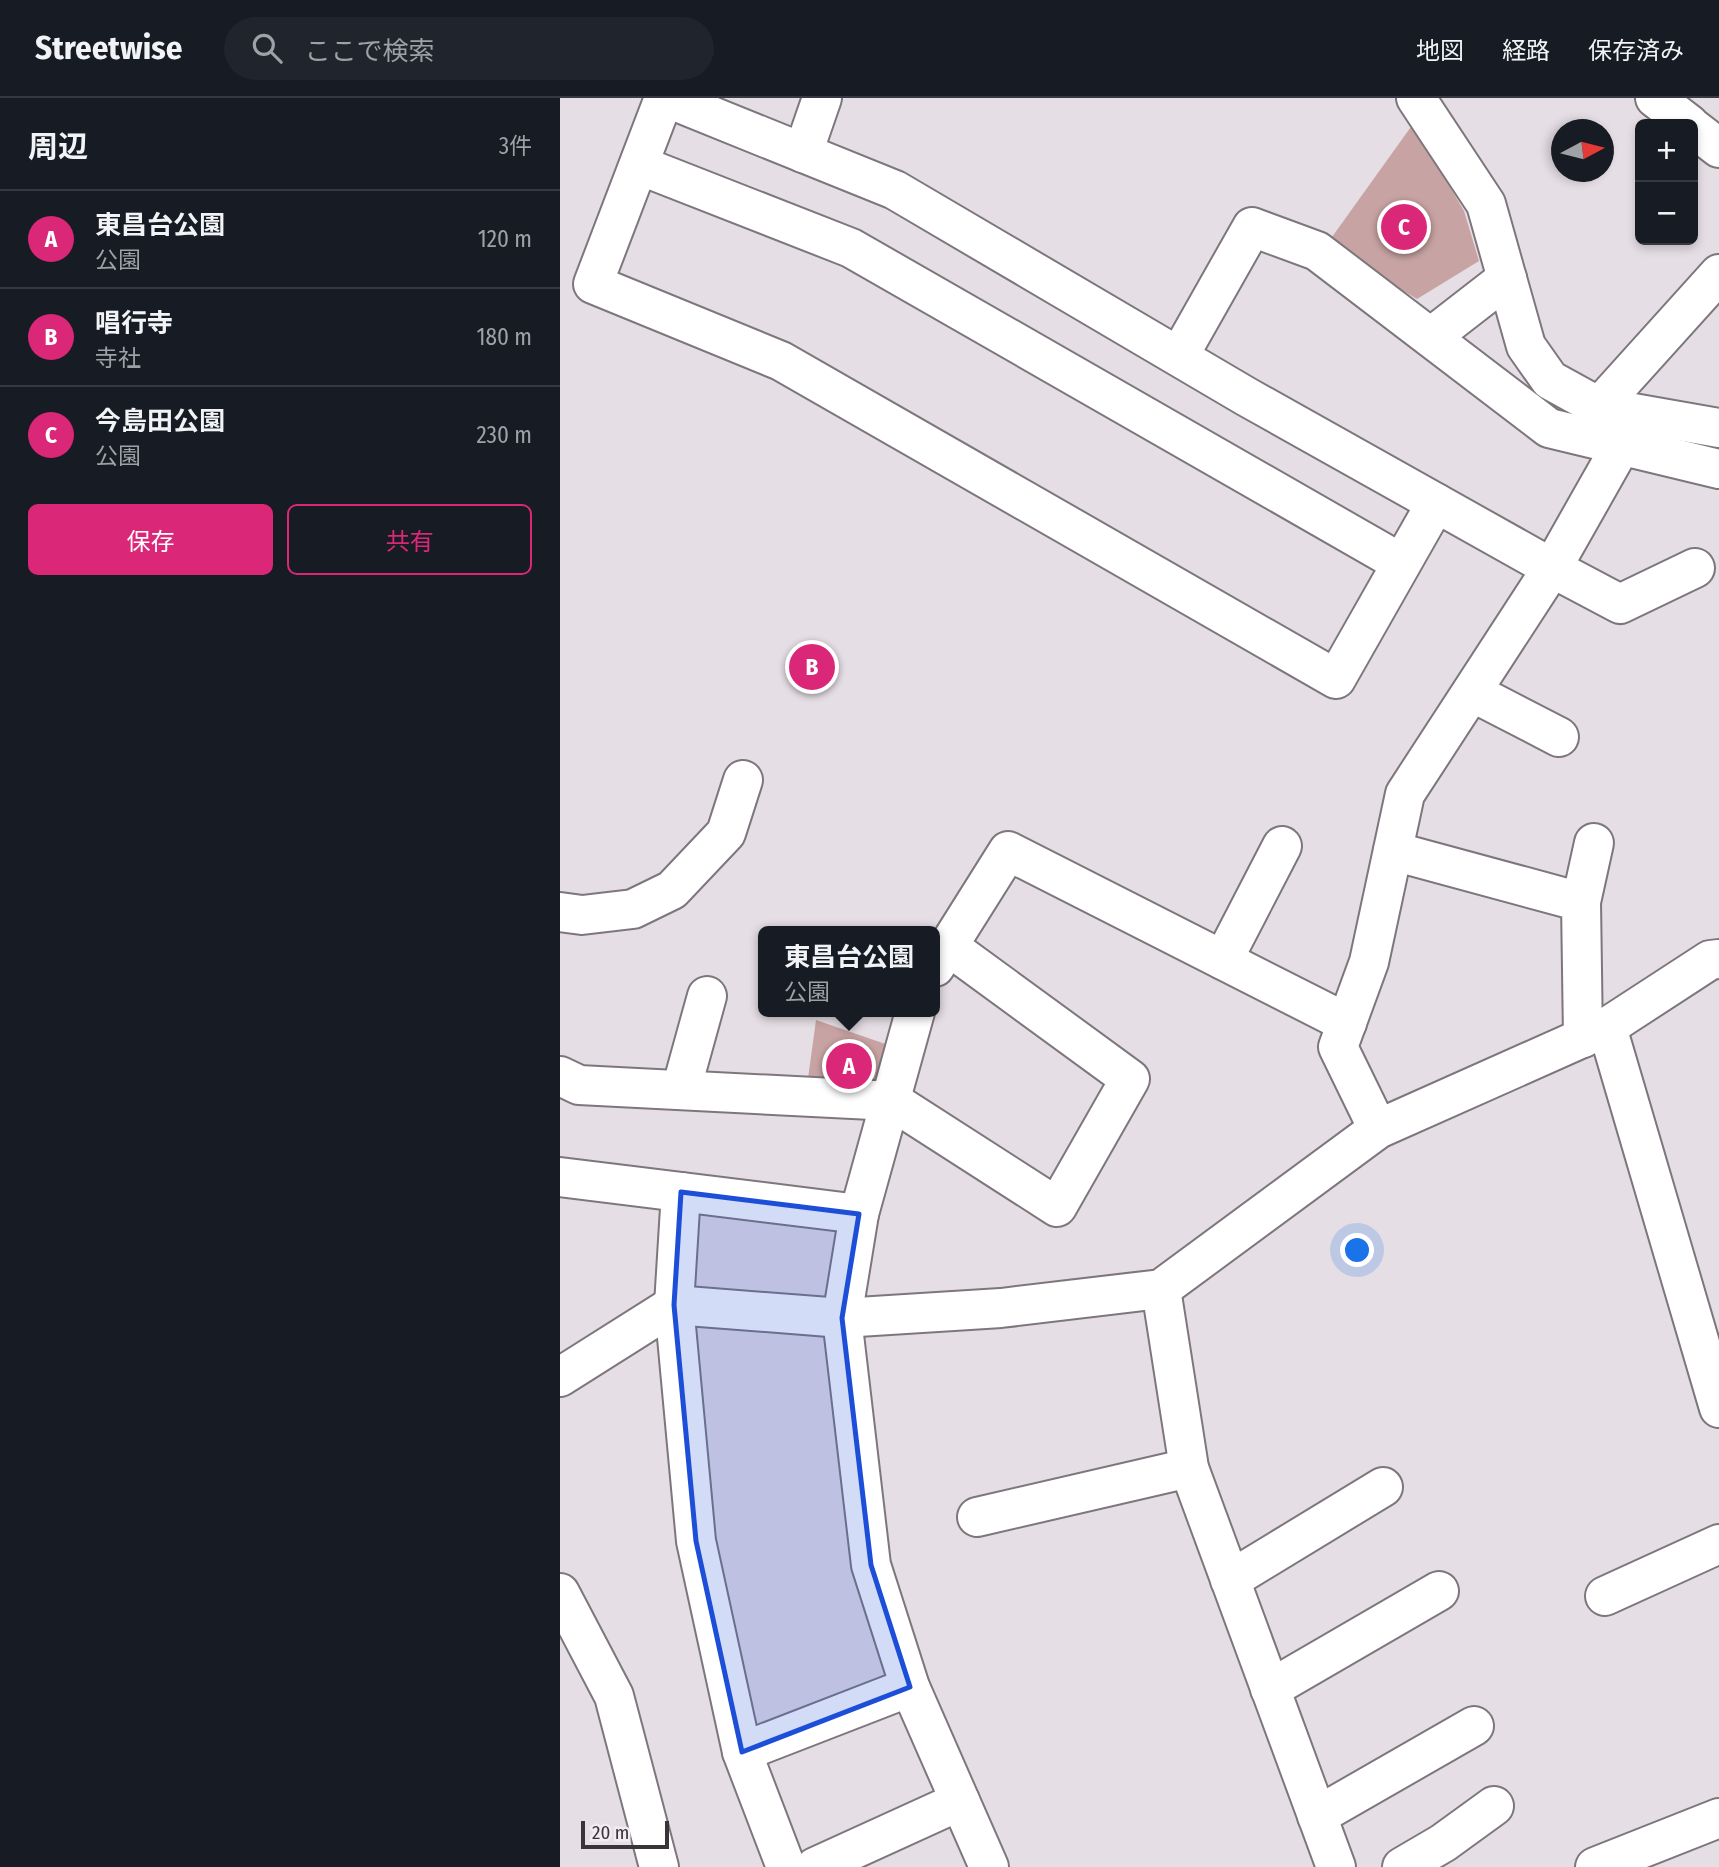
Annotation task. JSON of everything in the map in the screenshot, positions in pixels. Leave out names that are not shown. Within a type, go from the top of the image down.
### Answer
[{"type":"street","points":[[1436,503],[1336,679],[781,361],[593,284],[666,98],[895,190],[1436,503],[1620,604],[1695,568]]},
{"type":"street","points":[[803,153],[822,98]]},
{"type":"street","points":[[1416,98],[1486,204],[1526,346],[1550,380],[1599,407],[1719,428]]},
{"type":"street","points":[[1655,98],[1682,119]]},
{"type":"street","points":[[1698,132],[1719,148]]},
{"type":"street","points":[[639,165],[851,248],[1401,563]]},
{"type":"street","points":[[1179,356],[1252,227],[1317,251],[1549,428],[1719,469]]},
{"type":"street","points":[[1599,407],[1719,274]]},
{"type":"street","points":[[1431,337],[1507,278]]},
{"type":"street","points":[[1378,1129],[1338,1047],[1369,962],[1405,794],[1552,568],[1621,446]]},
{"type":"street","points":[[1472,692],[1559,737]]},
{"type":"street","points":[[560,912],[582,915],[633,909],[672,890],[726,833],[743,780]]},
{"type":"street","points":[[1594,843],[1581,902],[1595,1032],[1719,1408]]},
{"type":"street","points":[[1223,960],[1282,846]]},
{"type":"street","points":[[560,1076],[579,1085],[892,1101],[1057,1207],[1130,1079],[941,957],[1007,851],[1347,1023]]},
{"type":"street","points":[[1393,851],[1581,902]]},
{"type":"street","points":[[560,1377],[674,1305],[842,1318],[1001,1308],[1161,1289],[1378,1129],[1595,1032],[1710,960],[1719,959]]},
{"type":"street","points":[[681,1090],[707,996]]},
{"type":"street","points":[[914,1017],[859,1214],[842,1318],[871,1565],[910,1687],[989,1867]]},
{"type":"street","points":[[560,1177],[859,1214]]},
{"type":"street","points":[[681,1192],[674,1305],[696,1541],[742,1752],[786,1867]]},
{"type":"street","points":[[1161,1289],[1189,1468],[1336,1867]]},
{"type":"street","points":[[977,1517],[1189,1468]]},
{"type":"street","points":[[1230,1580],[1383,1487]]},
{"type":"street","points":[[1605,1596],[1719,1544]]},
{"type":"street","points":[[1270,1689],[1439,1591]]},
{"type":"street","points":[[560,1593],[614,1696],[659,1867]]},
{"type":"street","points":[[742,1752],[910,1687]]},
{"type":"street","points":[[1317,1816],[1474,1726]]},
{"type":"street","points":[[815,1867],[960,1801]]},
{"type":"street","points":[[1402,1867],[1443,1843],[1494,1806]]},
{"type":"street","points":[[1595,1867],[1719,1818]]},
{"type":"highlighted area","points":[[681,1192],[859,1214],[842,1318],[871,1565],[910,1687],[742,1752],[696,1541],[674,1305]]},
{"type":"shaded area","points":[[1413,124],[1464,211],[1479,261],[1417,299],[1327,244]]},
{"type":"shaded area","points":[[816,1020],[894,1047],[883,1090],[807,1086]]},
{"type":"place","name":"今島田公園","points":[[1404,227]]},
{"type":"place","name":"唱行寺","points":[[812,667]]},
{"type":"place","name":"東昌台公園","points":[[849,1066]]}]
